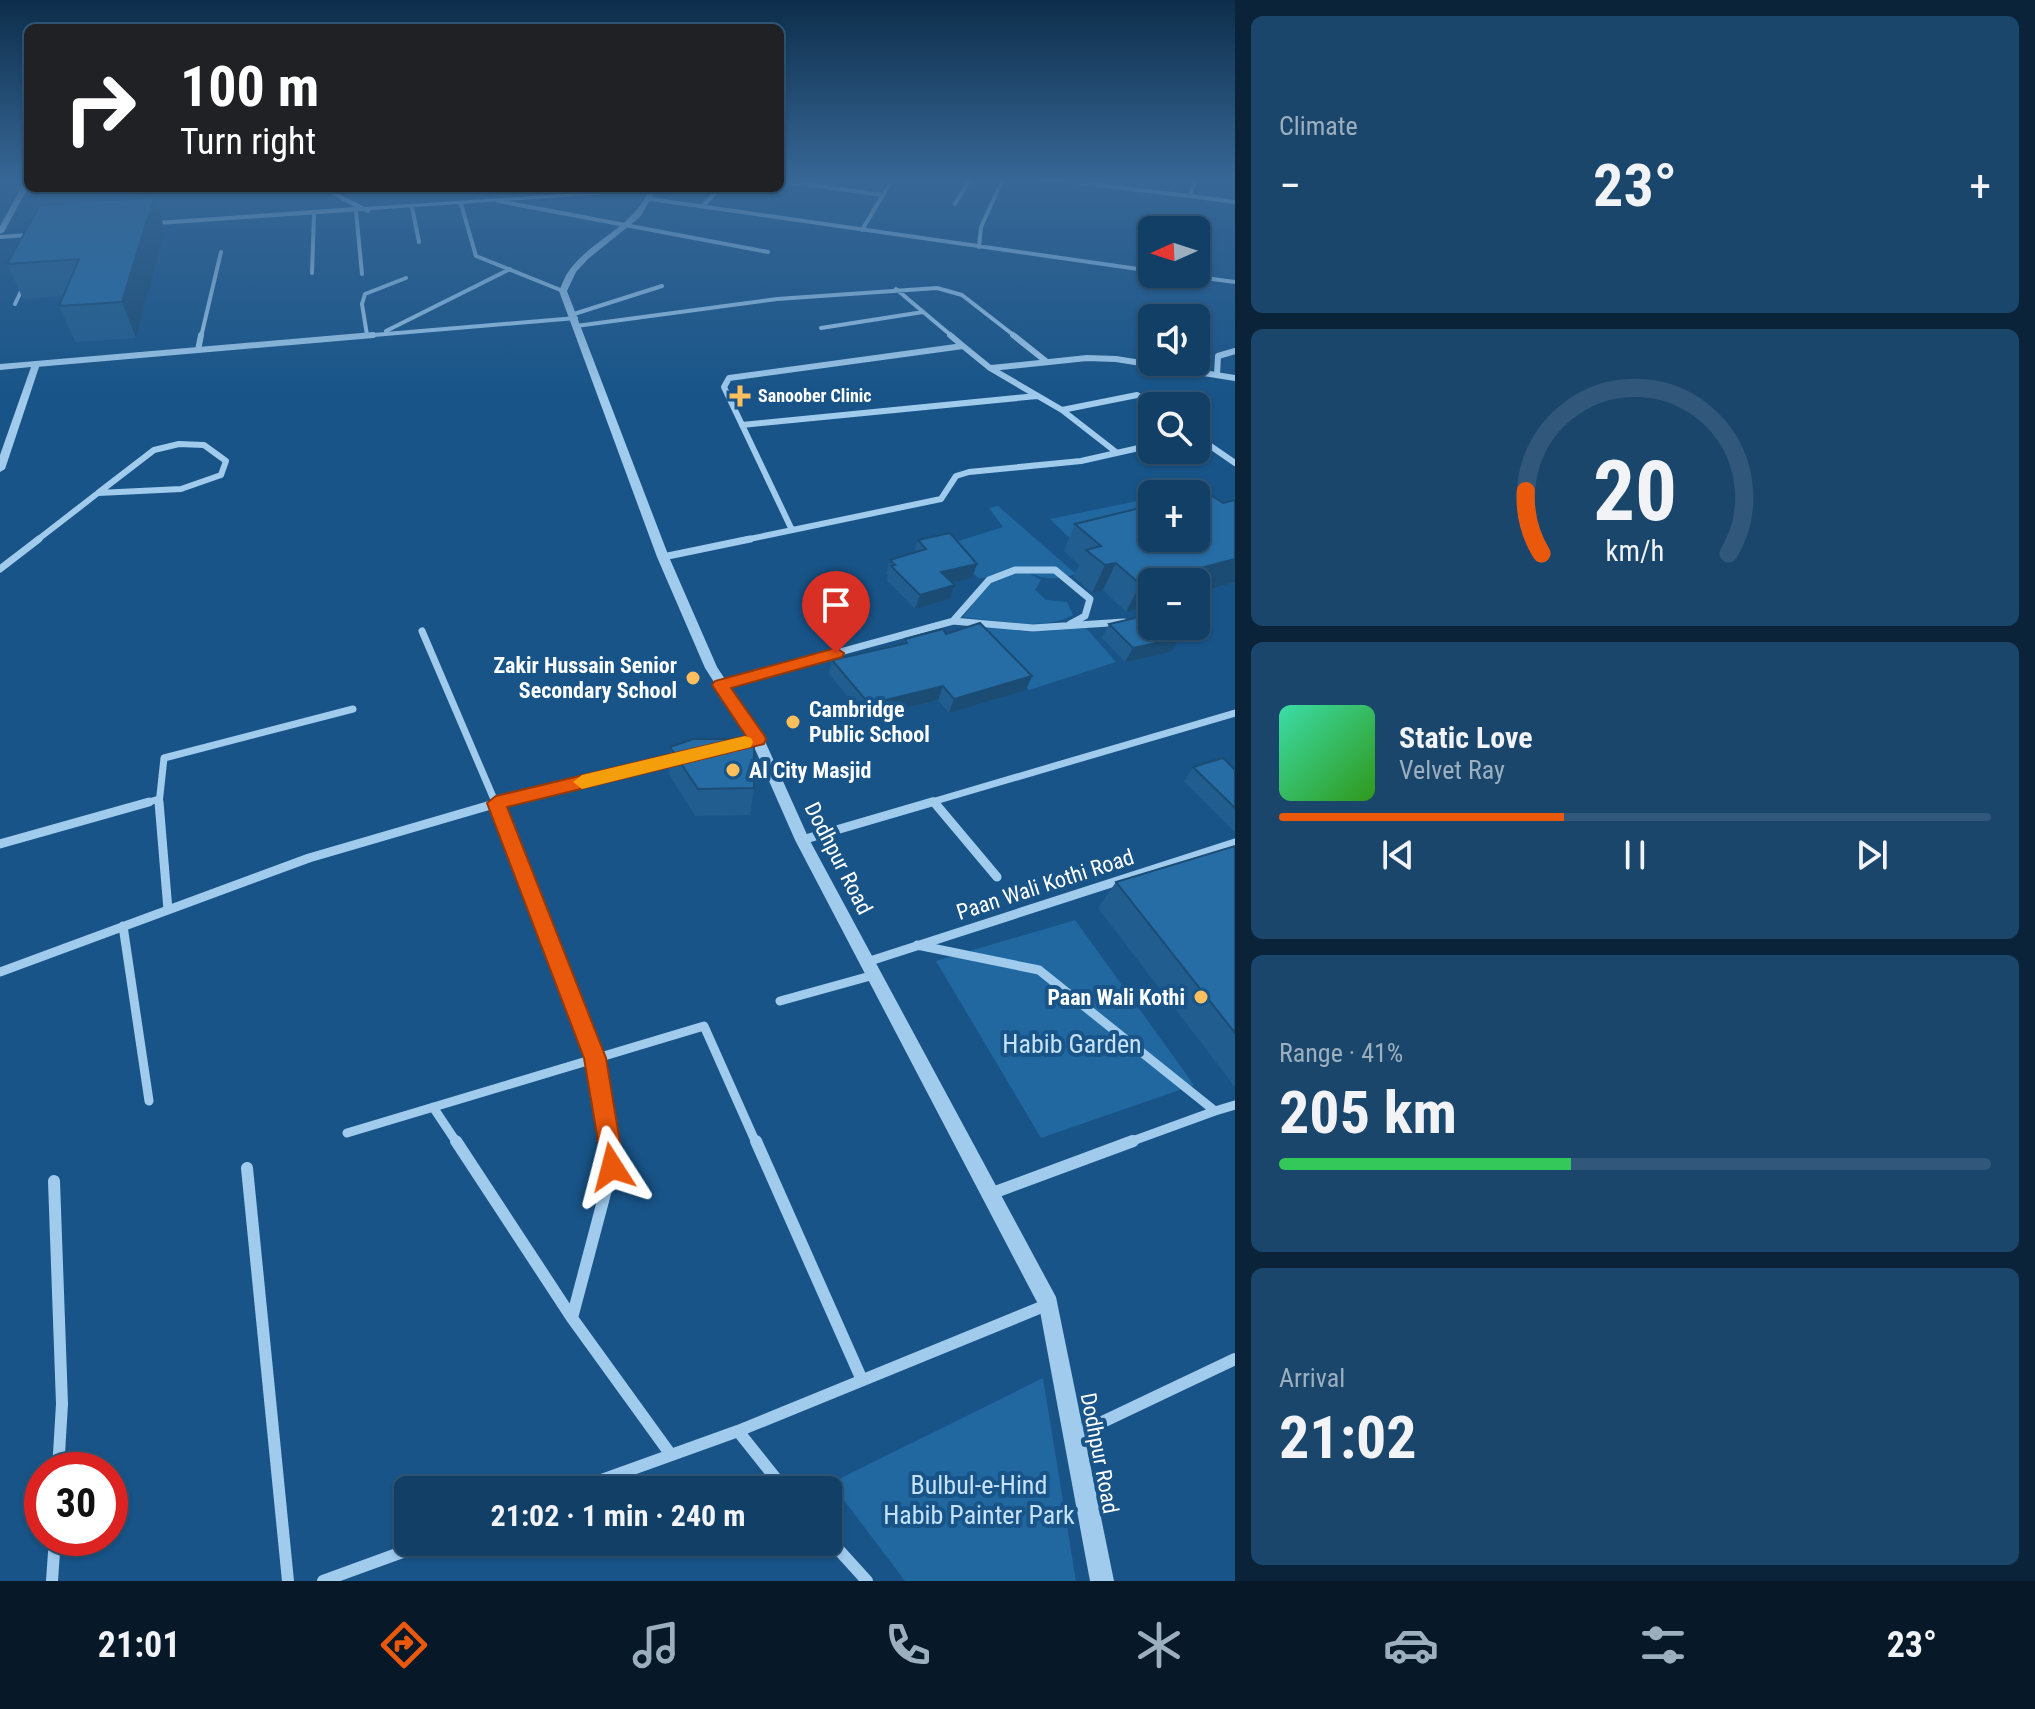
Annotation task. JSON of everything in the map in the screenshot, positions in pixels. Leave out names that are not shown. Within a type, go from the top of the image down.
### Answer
[{"type":"street","points":[[198,350],[221,253]]},
{"type":"street","points":[[312,273],[313,253]]},
{"type":"street","points":[[360,253],[362,274]]},
{"type":"street","points":[[475,253],[476,256],[563,291],[573,269],[595,253]]},
{"type":"street","points":[[1021,253],[1138,269]]},
{"type":"street","points":[[382,334],[510,269]]},
{"type":"street","points":[[367,335],[362,304],[365,294],[406,278]]},
{"type":"street","points":[[1210,279],[1235,282]]},
{"type":"street","points":[[15,304],[27,280]]},
{"type":"street","points":[[575,319],[662,286]]},
{"type":"street","points":[[0,367],[895,289],[937,288],[962,295],[1047,362]]},
{"type":"street","points":[[895,289],[990,368],[1062,410],[1116,452]]},
{"type":"street","name":"Dodhpur Road","points":[[563,291],[584,339],[663,557],[720,685],[1049,1304],[1102,1581]]},
{"type":"street","points":[[821,328],[923,312]]},
{"type":"street","points":[[792,530],[724,387],[729,378],[963,346]]},
{"type":"street","points":[[1217,375],[1218,356],[1235,351]]},
{"type":"street","points":[[990,368],[1116,359],[1235,378]]},
{"type":"street","points":[[0,469],[36,364]]},
{"type":"street","points":[[742,425],[1038,396]]},
{"type":"street","points":[[1062,410],[1138,396]]},
{"type":"street","points":[[0,569],[98,493],[154,450],[179,444],[204,445],[226,461],[221,475],[181,489],[98,493]]},
{"type":"street","points":[[1210,446],[1235,463]]},
{"type":"street","points":[[663,557],[941,499],[956,476],[969,472],[1081,461],[1138,448]]},
{"type":"street","points":[[953,621],[989,580],[1000,573],[1040,569],[1055,570],[1090,599],[1085,616],[1067,626]]},
{"type":"street","points":[[720,685],[953,621],[1033,628],[1129,622]]},
{"type":"street","points":[[422,631],[496,803],[595,1058],[612,1167],[572,1318]]},
{"type":"street","points":[[168,910],[159,799],[164,758],[353,709]]},
{"type":"street","points":[[802,840],[1235,713]]},
{"type":"street","points":[[0,972],[309,858],[496,803],[696,754]]},
{"type":"street","points":[[0,844],[159,799]]},
{"type":"street","points":[[933,801],[997,877]]},
{"type":"street","name":"Paan Wali Kothi Road","points":[[780,1001],[870,968],[916,944],[1235,843]]},
{"type":"street","points":[[123,926],[149,1101]]},
{"type":"street","points":[[916,944],[1039,970],[1215,1111]]},
{"type":"street","points":[[347,1133],[704,1026],[862,1380]]},
{"type":"street","points":[[990,1194],[1235,1105]]},
{"type":"street","points":[[433,1107],[572,1318],[671,1455]]},
{"type":"street","points":[[247,1168],[288,1581]]},
{"type":"street","points":[[54,1181],[62,1404],[59,1452]]},
{"type":"street","points":[[613,1476],[738,1431],[1049,1304]]},
{"type":"street","points":[[1074,1435],[1235,1359]]},
{"type":"street","points":[[738,1431],[774,1476]]},
{"type":"street","points":[[842,1553],[867,1581]]},
{"type":"street","points":[[323,1581],[394,1555]]},
{"type":"street","points":[[52,1581],[54,1556]]},
{"type":"green space","points":[[1138,501],[1138,532],[1077,545],[1050,519]]},
{"type":"green space","points":[[998,506],[1076,574],[1051,578],[1027,572],[1041,580],[1035,590],[1046,600],[1067,602],[1073,615],[1034,624],[963,617],[988,584],[987,578],[978,578],[949,544],[1003,527],[989,508]]},
{"type":"green space","points":[[967,626],[1034,632],[1086,628],[1116,662],[1029,690]]},
{"type":"green space","name":"Habib Garden","points":[[1075,920],[1194,1085],[1041,1138],[936,961]]},
{"type":"green space","name":"Bulbul-e-Hind Habib Painter Park","points":[[1043,1378],[1076,1581],[905,1581],[842,1498],[842,1478]]},
{"type":"building","points":[[13,253],[137,253],[122,302],[59,306],[79,259],[7,264]]},
{"type":"building","points":[[1210,495],[1223,503],[1235,500],[1235,559],[1201,568],[1138,568],[1138,582],[1116,563],[1105,565],[1086,550],[1101,546],[1075,524],[1138,508],[1138,552],[1210,552]]},
{"type":"building","points":[[950,533],[977,564],[941,572],[955,585],[920,595],[891,566],[895,565],[890,560],[926,549],[918,540]]},
{"type":"building","points":[[1138,617],[1138,640],[1170,640],[1133,648],[1109,624]]},
{"type":"building","points":[[980,623],[1032,676],[954,699],[943,686],[869,704],[832,660],[907,643],[905,639],[943,629],[946,634]]},
{"type":"building","points":[[693,739],[754,739],[754,788],[698,789],[670,747]]},
{"type":"building","points":[[1223,758],[1235,770],[1235,808],[1193,767]]},
{"type":"building","points":[[1235,846],[1235,1033],[1116,882]]},
{"type":"slow traffic","points":[[582,782],[745,742]]},
{"type":"place","name":"Sanoober Clinic","points":[[740,396]]},
{"type":"place","name":"Zakir Hussain Senior Secondary School","points":[[693,678]]},
{"type":"place","name":"Cambridge Public School","points":[[793,722]]},
{"type":"place","name":"Al City Masjid","points":[[733,770]]},
{"type":"place","name":"Paan Wali Kothi","points":[[1201,997]]},
{"type":"route","points":[[612,1167],[595,1058],[496,803],[757,739],[720,685],[836,653]]}]
